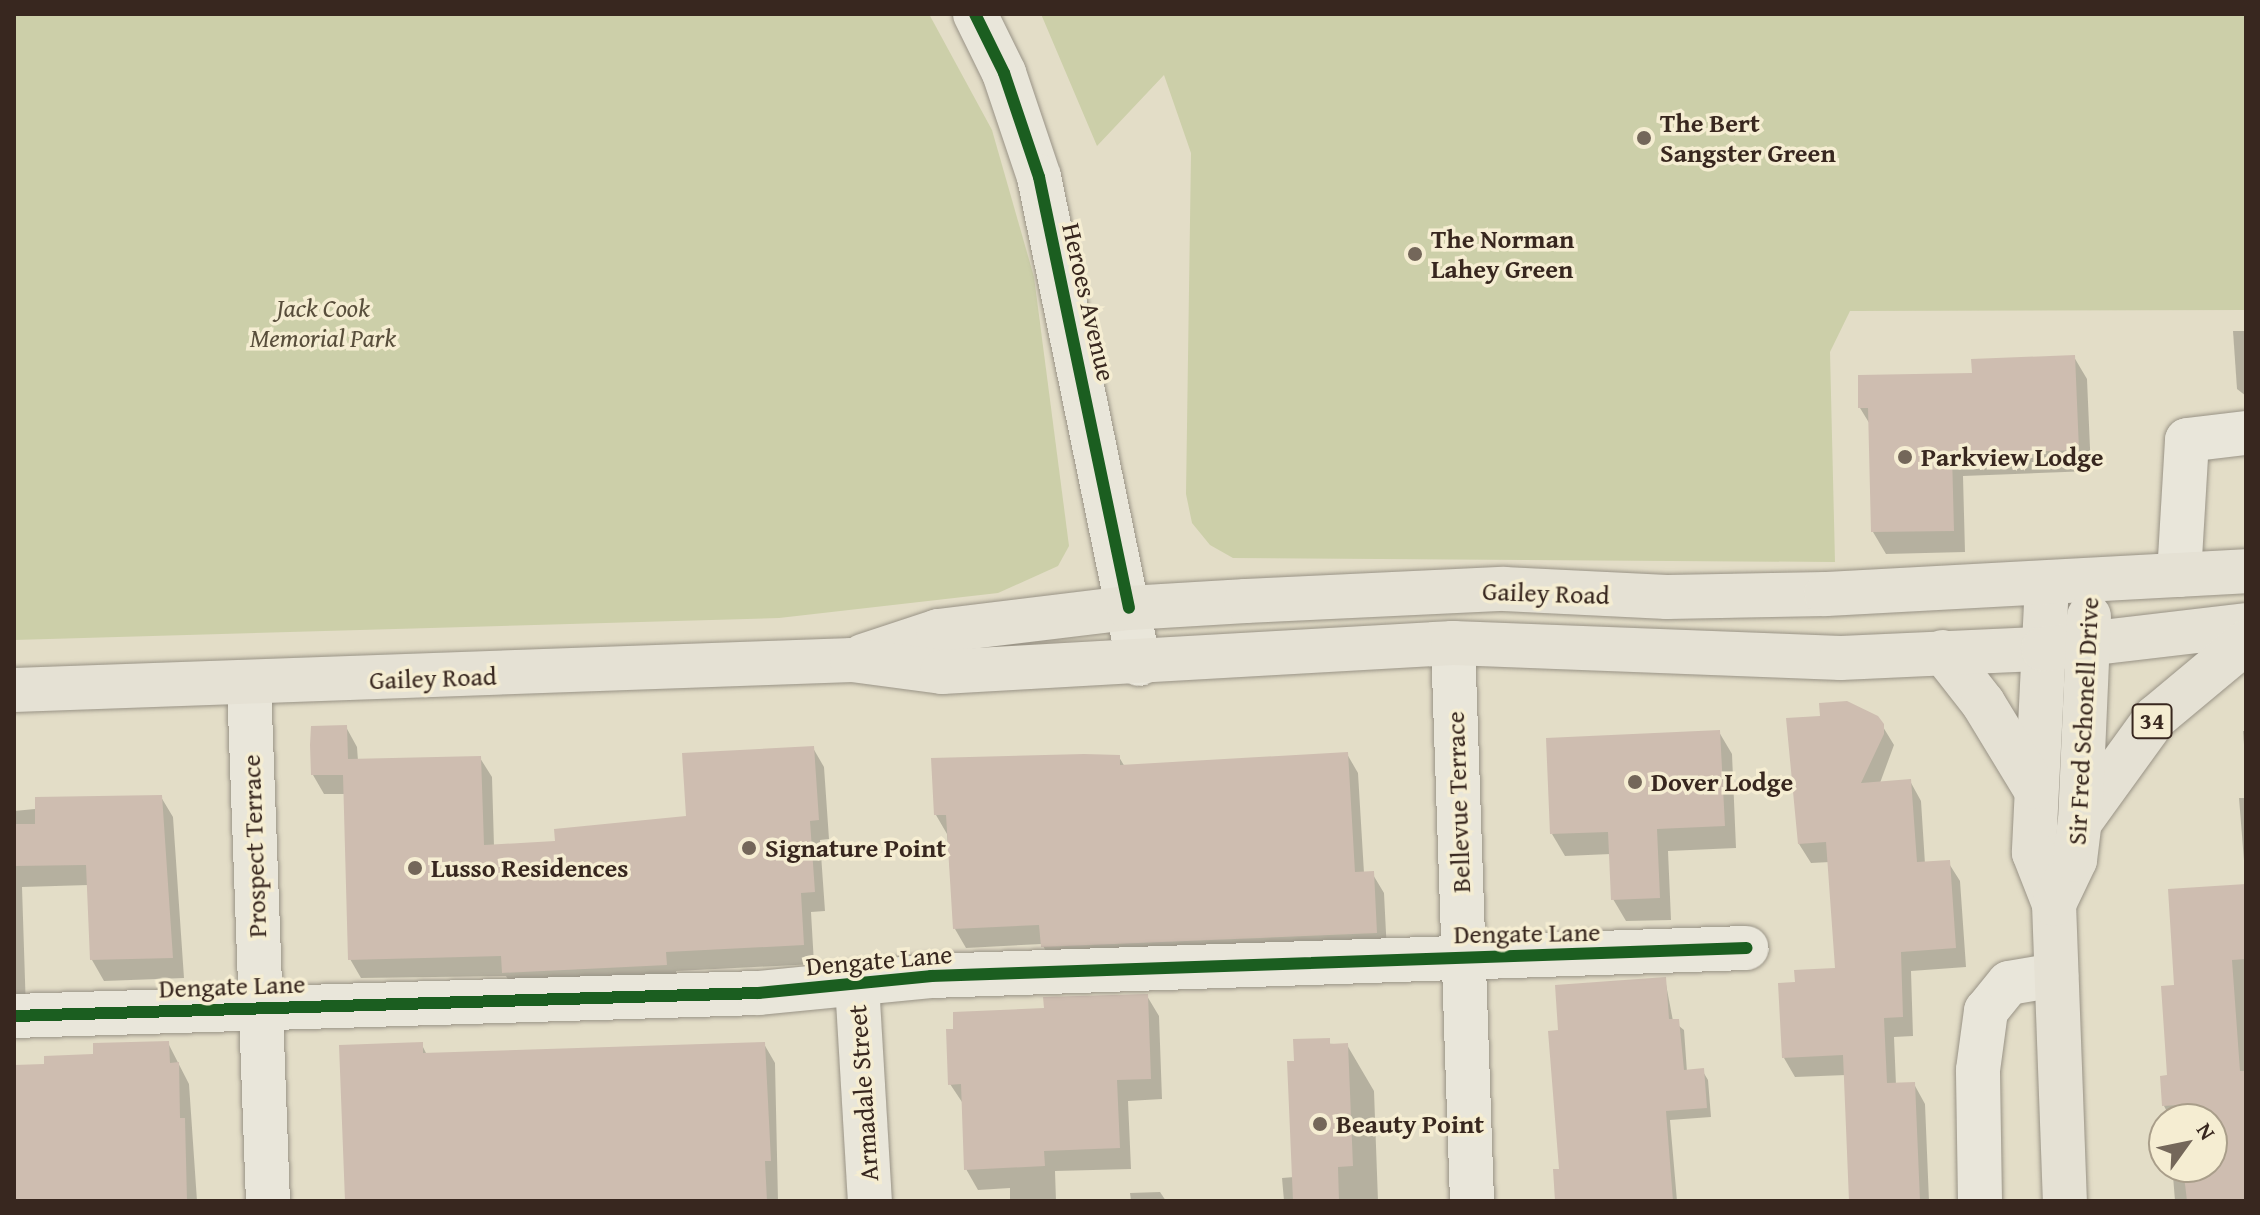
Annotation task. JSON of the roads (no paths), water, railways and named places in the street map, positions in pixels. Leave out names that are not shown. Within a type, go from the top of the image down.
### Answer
[{"type":"main road","name":"Gailey Road","points":[[852,660],[938,631],[1129,608],[1504,589],[1667,597],[2092,582],[2246,571]]},
{"type":"main road","name":"Sir Fred Schonell Drive","points":[[2054,904],[2075,860],[2080,822],[2092,582]]},
{"type":"main road","name":"Sir Fred Schonell Drive","points":[[2047,583],[2034,853],[2054,904],[2065,1201]]},
{"type":"main road","name":"Gailey Road","points":[[14,690],[249,684],[852,660],[942,672],[1139,664],[1453,643],[1841,658],[2043,649],[2246,625]]},
{"type":"main road","name":"34","points":[[2080,822],[2156,717],[2246,642]]},
{"type":"main road","points":[[1943,652],[2001,729],[2035,789]]},
{"type":"street","name":"Heroes Avenue","points":[[975,14],[1004,73],[1039,177],[1139,664]]},
{"type":"street","points":[[2179,575],[2187,440],[2246,433]]},
{"type":"street","name":"Bellevue Terrace","points":[[1453,643],[1472,1201]]},
{"type":"street","name":"Prospect Terrace","points":[[249,684],[268,1201]]},
{"type":"street","name":"Dengate Lane","points":[[14,1016],[759,993],[931,976],[1747,948]]},
{"type":"street","points":[[1980,1201],[1978,1070],[1986,1011],[2009,983],[2056,975]]},
{"type":"street","name":"Armadale Street","points":[[857,984],[870,1201]]},
{"type":"place","name":"The Bert Sangster Green","points":[[1644,138]]},
{"type":"place","name":"The Norman Lahey Green","points":[[1415,254]]},
{"type":"place","name":"Parkview Lodge","points":[[1905,457]]},
{"type":"place","name":"Dover Lodge","points":[[1635,782]]},
{"type":"place","name":"Signature Point","points":[[749,848]]},
{"type":"place","name":"Lusso Residences","points":[[415,868]]},
{"type":"place","name":"Beauty Point","points":[[1320,1124]]},
{"type":"park label","name":"Jack Cook Memorial Park","points":[[323,323]]}]
